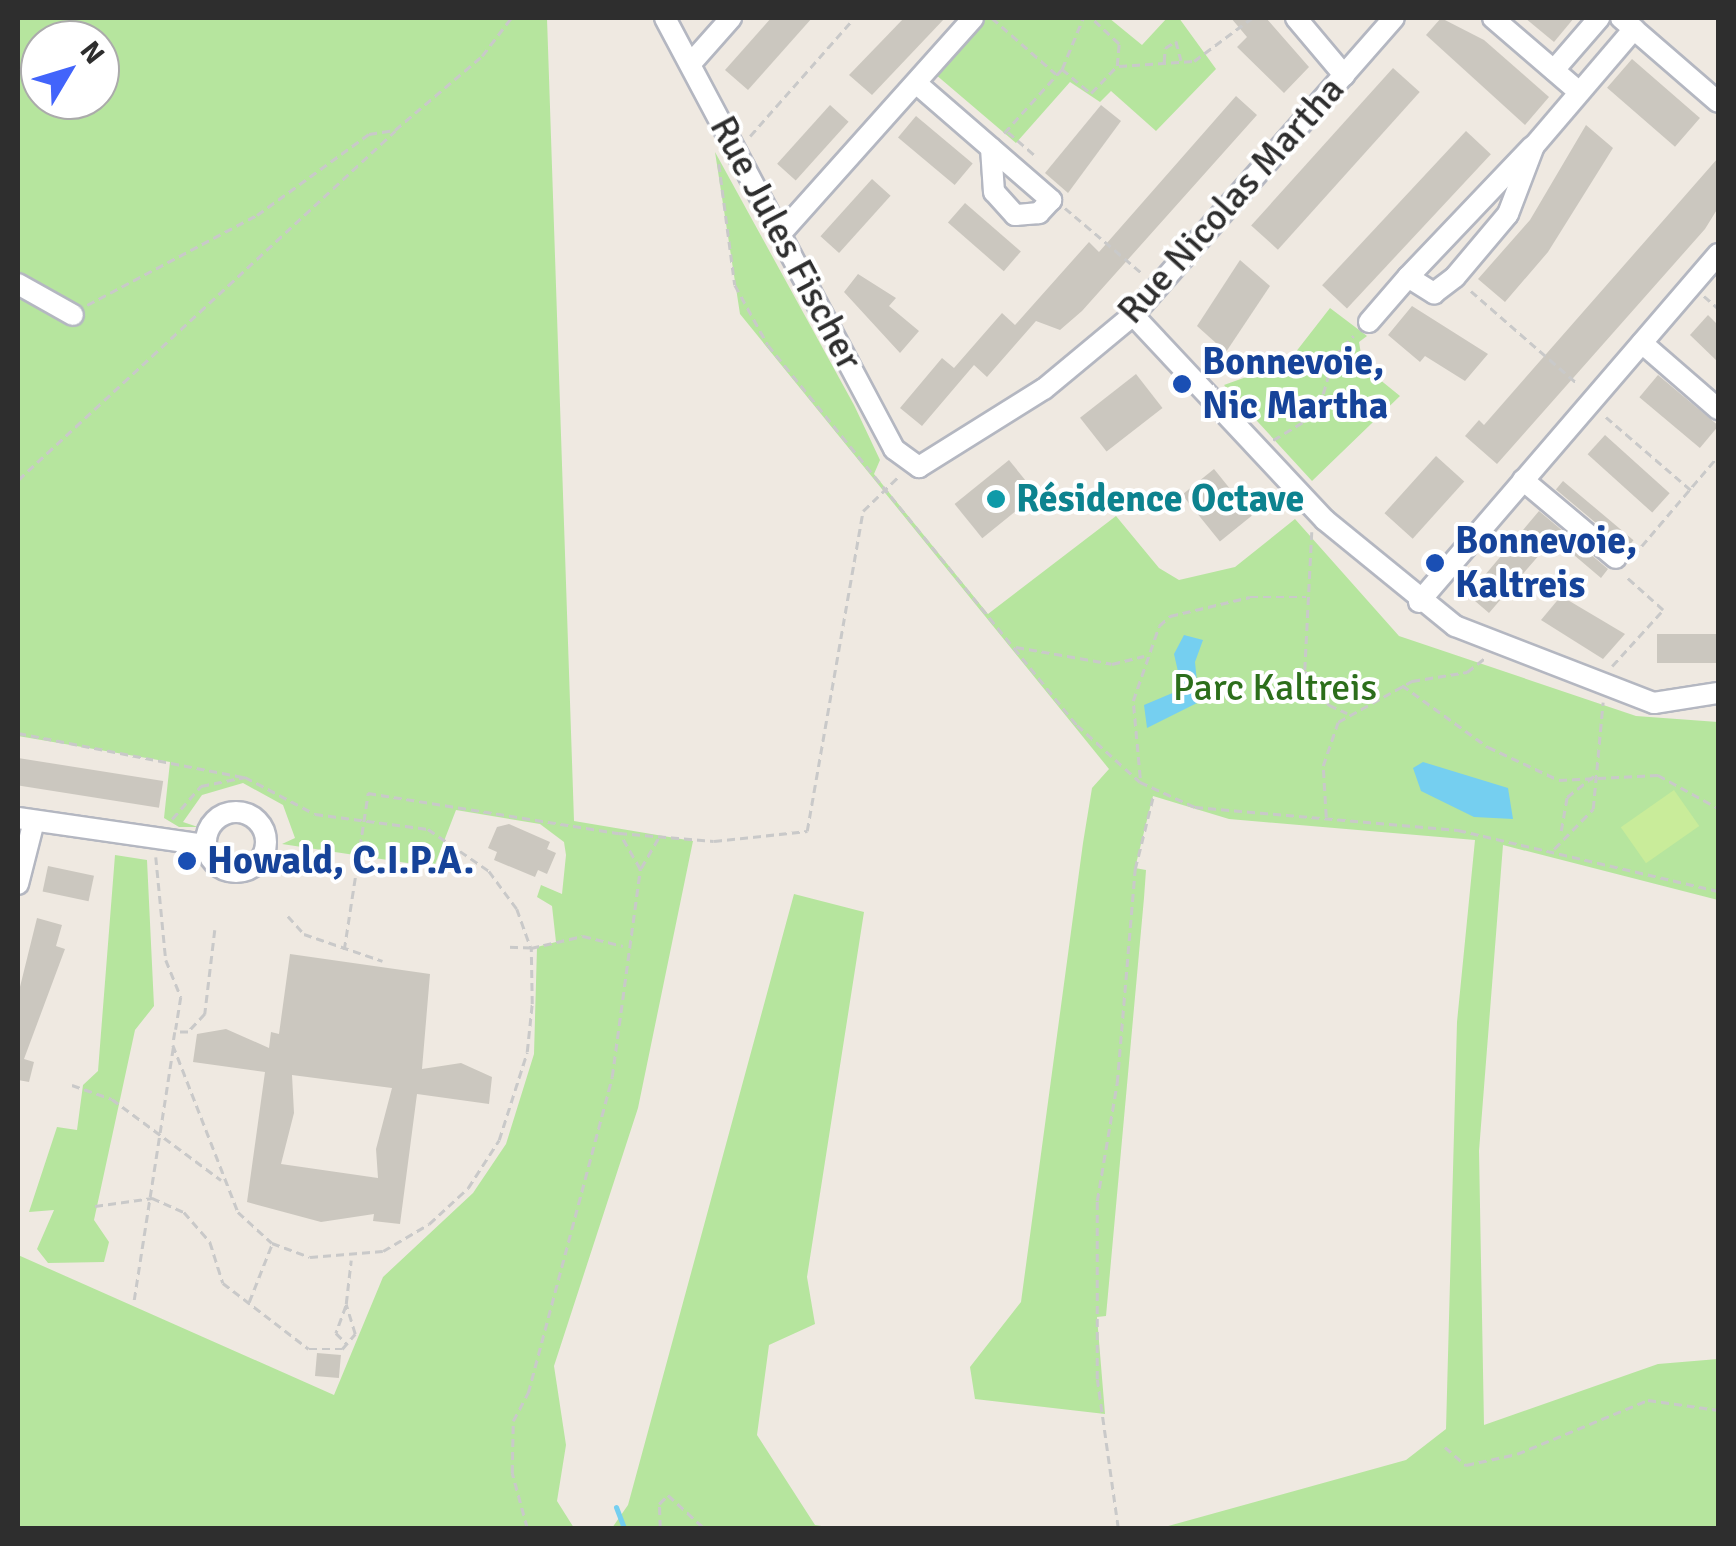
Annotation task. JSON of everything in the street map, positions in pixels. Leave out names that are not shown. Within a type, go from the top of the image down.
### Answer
[{"type":"street","name":"Rue Jules Fischer","points":[[665,18],[909,467]]},
{"type":"street","points":[[692,62],[730,18]]},
{"type":"street","points":[[781,233],[974,18]]},
{"type":"street","points":[[1296,18],[1344,75]]},
{"type":"street","name":"Rue Nicolas Martha","points":[[909,467],[933,461],[1019,406],[1134,315],[1394,18]]},
{"type":"street","points":[[1493,18],[1580,92]]},
{"type":"street","points":[[1554,70],[1600,18]]},
{"type":"street","points":[[1369,322],[1534,146],[1580,92],[1627,23],[1718,102]]},
{"type":"street","points":[[916,83],[991,148],[1051,200],[1039,213],[1015,215],[994,192],[991,148]]},
{"type":"street","points":[[1408,277],[1434,293],[1455,277],[1508,214],[1534,146]]},
{"type":"street","points":[[1419,602],[1717,257]]},
{"type":"street","points":[[18,284],[73,315]]},
{"type":"street","points":[[1134,315],[1324,520],[1419,602],[1499,648],[1604,688],[1654,703],[1718,693]]},
{"type":"street","points":[[1642,343],[1718,409]]},
{"type":"street","points":[[1524,480],[1616,558]]},
{"type":"street","points":[[18,884],[26,819],[206,845]]},
{"type":"path","points":[[18,480],[396,130],[482,56],[511,18]]},
{"type":"path","points":[[854,18],[718,166],[746,311],[1077,725],[1140,782],[1231,814],[1326,817],[1458,830],[1718,891]]},
{"type":"path","points":[[992,18],[1057,75]]},
{"type":"path","points":[[991,148],[1062,69],[1084,18]]},
{"type":"path","points":[[1062,69],[1091,94],[1117,66],[1118,44],[1091,18]]},
{"type":"path","points":[[1117,66],[1180,62],[1206,56],[1252,18]]},
{"type":"path","points":[[1164,63],[1165,48],[1176,41],[1180,62]]},
{"type":"path","points":[[73,315],[258,214],[369,134],[396,130]]},
{"type":"path","points":[[1007,131],[1034,155]]},
{"type":"path","points":[[1051,200],[1161,288]]},
{"type":"path","points":[[1455,277],[1691,490]]},
{"type":"path","points":[[1258,448],[1303,422],[1323,394],[1334,356],[1369,322]]},
{"type":"path","points":[[1561,833],[1592,809],[1608,670],[1663,610],[1620,571],[1718,456]]},
{"type":"path","points":[[344,950],[368,793],[619,833],[714,842],[807,831],[863,511],[909,467]]},
{"type":"path","points":[[1324,520],[1309,535],[1306,671],[1329,705],[1348,714]]},
{"type":"path","points":[[1140,782],[1132,700],[1146,655],[1170,616],[1250,597],[1306,597]]},
{"type":"path","points":[[1014,647],[1112,664],[1146,655]]},
{"type":"path","points":[[1326,817],[1323,766],[1332,732],[1348,714],[1402,685],[1467,672],[1499,648]]},
{"type":"path","points":[[1402,685],[1488,747],[1559,780],[1597,774],[1658,775],[1718,808]]},
{"type":"path","points":[[18,733],[245,777],[315,814],[428,829],[462,848],[507,895],[531,948],[527,1052],[499,1140],[468,1188],[429,1224],[352,1260],[310,1258],[272,1243],[238,1212],[222,1180],[174,1045]]},
{"type":"path","points":[[1553,851],[1561,833],[1567,797],[1597,774]]},
{"type":"path","points":[[134,1300],[181,996],[166,960],[161,839],[184,800],[212,782],[245,777]]},
{"type":"path","points":[[1118,1528],[1097,1379],[1097,1201],[1118,1083],[1134,869],[1154,790]]},
{"type":"path","points":[[619,833],[640,869]]},
{"type":"path","points":[[526,1528],[512,1474],[513,1421],[592,1160],[640,869],[660,836]]},
{"type":"path","points":[[288,916],[304,934],[384,961]]},
{"type":"path","points":[[175,1032],[188,1032],[205,1014],[215,930]]},
{"type":"path","points":[[508,947],[531,948],[583,936],[626,946]]},
{"type":"path","points":[[72,1085],[112,1099],[161,1141],[222,1180]]},
{"type":"path","points":[[95,1206],[152,1198],[199,1225],[223,1283],[289,1340],[335,1351],[348,1344],[356,1320],[346,1304]]},
{"type":"path","points":[[249,1304],[272,1243]]},
{"type":"path","points":[[335,1351],[340,1342],[337,1322],[346,1304],[352,1260]]},
{"type":"path","points":[[340,1342],[348,1344]]},
{"type":"path","points":[[1445,1446],[1466,1465],[1517,1454],[1648,1400],[1718,1410]]},
{"type":"path","points":[[660,1528],[659,1504],[668,1495],[704,1528]]},
{"type":"green space","points":[[18,18],[547,18],[574,821],[693,841],[638,1108],[554,1366],[566,1445],[557,1501],[574,1528],[18,1528],[18,1255],[334,1395],[383,1277],[473,1193],[506,1144],[534,1054],[537,947],[556,942],[552,906],[537,897],[541,885],[562,894],[564,842],[540,824],[456,810],[434,867],[282,844],[295,838],[283,805],[243,783],[202,795],[183,822],[198,827],[179,827],[164,818],[170,762],[18,736]]},
{"type":"green space","points":[[984,18],[1109,18],[1142,45],[1167,18],[1179,18],[1216,69],[1156,131],[1111,91],[1100,102],[1070,82],[1016,143],[935,74]]},
{"type":"green space","name":"Parc Kaltreis","points":[[715,152],[854,405],[880,460],[874,474],[988,614],[1116,516],[1159,568],[1179,580],[1235,567],[1295,519],[1399,636],[1636,716],[1718,722],[1718,900],[1503,845],[1479,1151],[1484,1425],[1658,1364],[1718,1359],[1718,1528],[1161,1528],[1406,1460],[1446,1429],[1457,1022],[1475,840],[1229,819],[1153,796],[1135,868],[1146,870],[1144,898],[1106,1316],[1097,1317],[1105,1414],[975,1399],[970,1367],[1021,1302],[1092,788],[1109,769],[740,314]]},
{"type":"green space","points":[[1330,308],[1367,336],[1359,342],[1363,366],[1400,396],[1312,481],[1224,385],[1288,362]]},
{"type":"green space","points":[[1674,790],[1699,826],[1646,863],[1621,827]]},
{"type":"green space","points":[[115,855],[147,860],[154,1006],[135,1030],[94,1220],[109,1242],[104,1262],[48,1263],[37,1249],[54,1210],[29,1212],[57,1127],[77,1130],[83,1085],[98,1071]]},
{"type":"green space","points":[[794,894],[864,912],[807,1277],[815,1324],[769,1345],[757,1435],[815,1525],[835,1528],[612,1528],[628,1505]]},
{"type":"water","points":[[1184,635],[1203,640],[1195,662],[1199,702],[1147,728],[1144,705],[1182,689],[1174,654]]},
{"type":"water","points":[[1423,762],[1508,788],[1513,819],[1474,817],[1421,791],[1413,768]]},
{"type":"building","points":[[771,18],[812,18],[748,90],[725,70]]},
{"type":"building","points":[[904,18],[945,18],[872,95],[849,75]]},
{"type":"building","points":[[1231,18],[1266,18],[1309,67],[1284,93],[1237,47],[1247,37]]},
{"type":"building","points":[[1441,18],[1484,40],[1549,97],[1525,125],[1426,35]]},
{"type":"building","points":[[1525,18],[1574,18],[1554,42]]},
{"type":"building","points":[[1632,59],[1700,118],[1675,147],[1607,88]]},
{"type":"building","points":[[1393,68],[1420,92],[1278,250],[1251,226]]},
{"type":"building","points":[[1236,96],[1257,115],[1082,311],[1060,330],[1036,321],[987,377],[974,365],[922,426],[900,408],[942,358],[954,368],[1002,313],[1015,325],[1089,242],[1099,252]]},
{"type":"building","points":[[830,105],[849,122],[796,180],[777,164]]},
{"type":"building","points":[[1101,105],[1121,121],[1068,193],[1045,173]]},
{"type":"building","points":[[916,116],[973,164],[955,185],[898,137]]},
{"type":"building","points":[[1586,125],[1613,148],[1548,252],[1505,302],[1478,279],[1530,220]]},
{"type":"building","points":[[1466,131],[1491,154],[1347,309],[1322,285]]},
{"type":"building","points":[[1718,158],[1718,208],[1705,229],[1497,464],[1465,436],[1479,420],[1484,425]]},
{"type":"building","points":[[872,179],[891,196],[839,253],[820,236]]},
{"type":"building","points":[[965,203],[1021,252],[1004,271],[948,223]]},
{"type":"building","points":[[1240,260],[1270,286],[1226,352],[1197,326]]},
{"type":"building","points":[[858,274],[896,298],[889,306],[919,331],[900,353],[844,292]]},
{"type":"building","points":[[1412,306],[1488,354],[1465,381],[1425,356],[1420,362],[1388,335]]},
{"type":"building","points":[[1708,315],[1718,325],[1718,362],[1690,335]]},
{"type":"building","points":[[1136,374],[1162,408],[1107,452],[1080,418]]},
{"type":"building","points":[[1658,375],[1718,425],[1700,448],[1639,397]]},
{"type":"building","points":[[1605,435],[1670,493],[1652,513],[1588,454]]},
{"type":"building","points":[[1436,456],[1464,481],[1413,539],[1384,513]]},
{"type":"building","name":"Résidence Octave","points":[[1009,460],[1037,494],[982,538],[955,504]]},
{"type":"building","points":[[1214,469],[1252,516],[1220,541],[1182,495]]},
{"type":"building","points":[[1563,481],[1633,540],[1626,549],[1556,489]]},
{"type":"building","points":[[1539,511],[1608,569],[1601,578],[1554,538],[1489,613],[1468,595]]},
{"type":"building","points":[[1561,596],[1625,634],[1603,659],[1541,620]]},
{"type":"building","points":[[1657,634],[1718,634],[1718,663],[1657,663]]},
{"type":"building","points":[[18,758],[163,781],[159,808],[18,785]]},
{"type":"building","points":[[509,824],[550,842],[547,849],[556,853],[547,874],[538,870],[535,877],[494,860],[497,852],[488,848],[497,827]]},
{"type":"building","points":[[48,866],[94,876],[89,901],[43,891]]},
{"type":"building","points":[[37,918],[62,925],[56,946],[65,949],[24,1059],[34,1062],[29,1082],[18,1080],[18,995]]},
{"type":"building","points":[[290,954],[430,974],[422,1069],[461,1063],[492,1077],[489,1104],[417,1094],[400,1224],[373,1221],[374,1214],[321,1222],[247,1202],[265,1072],[193,1062],[197,1034],[226,1029],[269,1048],[271,1032],[279,1034]],"holes":[[[292,1075],[392,1088],[376,1149],[378,1178],[281,1164],[294,1113]]]},
{"type":"building","points":[[317,1353],[341,1355],[339,1378],[315,1376]]},
{"type":"waterway","points":[[616,1507],[624,1528]]},
{"type":"place","name":"Bonnevoie, Nic Martha","points":[[1182,384]]},
{"type":"place","name":"Résidence Octave","points":[[996,499]]},
{"type":"place","name":"Bonnevoie, Kaltreis","points":[[1435,563]]},
{"type":"place","name":"Howald, C.I.P.A.","points":[[187,861]]}]
